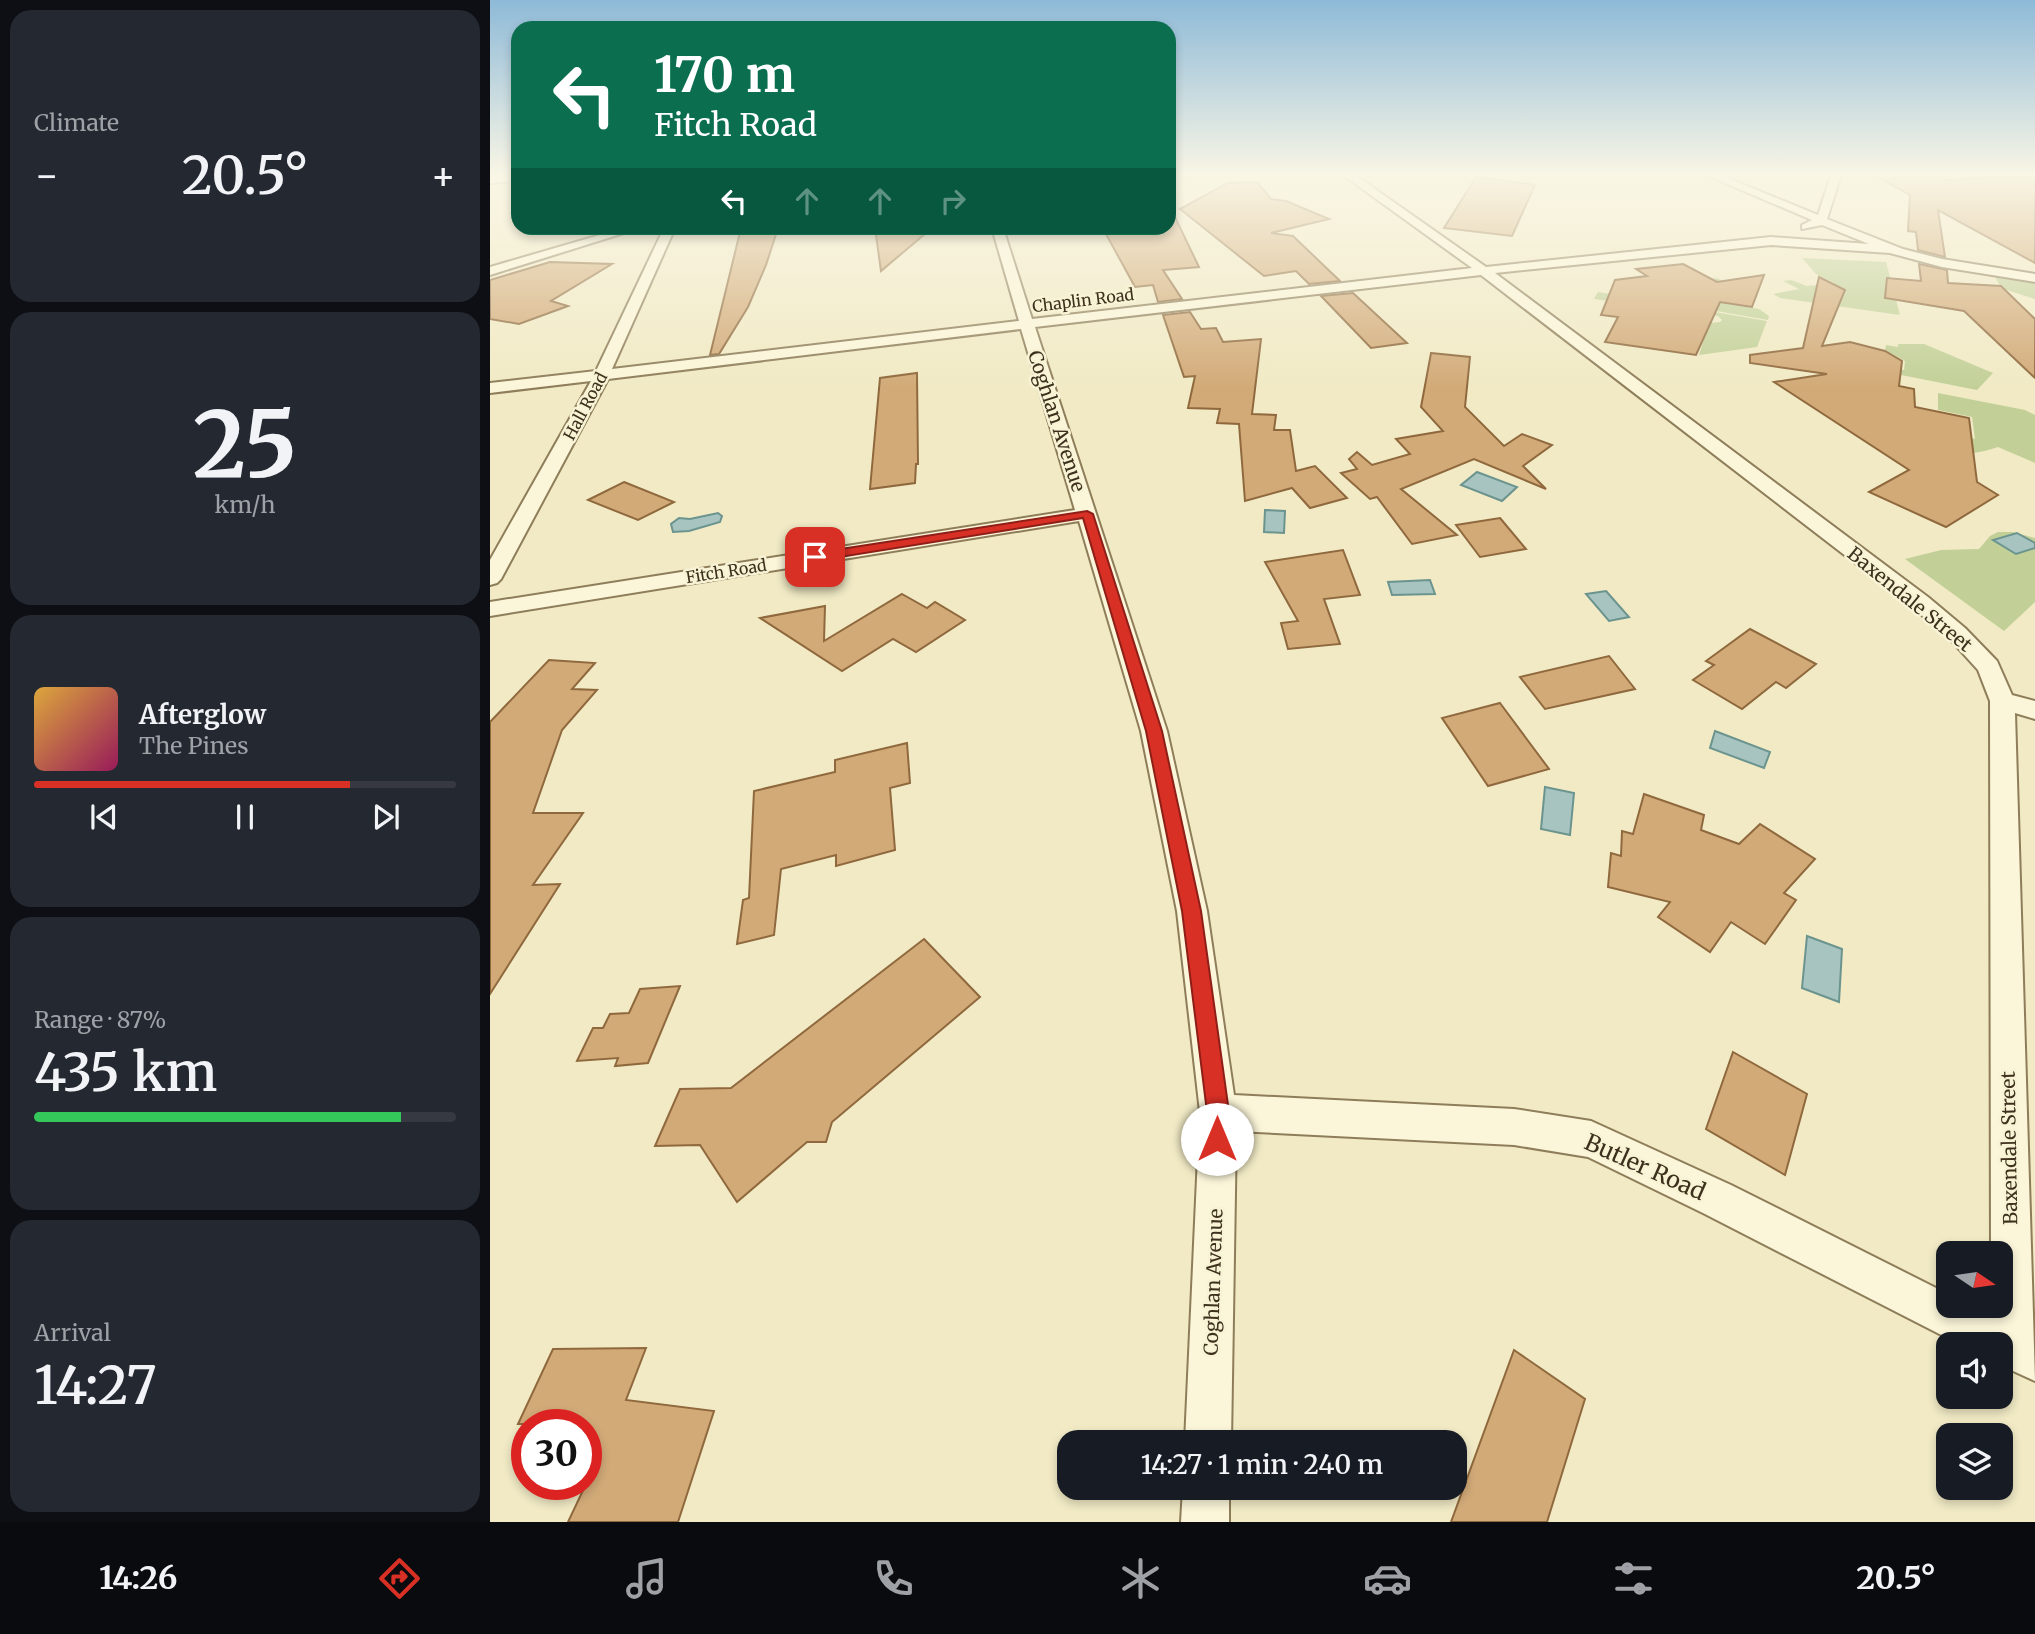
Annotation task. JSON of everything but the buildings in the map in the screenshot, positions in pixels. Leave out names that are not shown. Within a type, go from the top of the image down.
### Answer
[{"type":"street","points":[[490,271],[574,246]]},
{"type":"street","name":"Hall Road","points":[[490,579],[602,375],[661,246]]},
{"type":"street","name":"Coghlan Avenue","points":[[1002,246],[1154,731],[1192,911],[1218,1112],[1208,1430]]},
{"type":"street","name":"Baxendale Street","points":[[1449,246],[1948,625],[1989,667],[2002,701],[2023,1354]]},
{"type":"street","name":"Chaplin Road","points":[[490,388],[1483,270],[1721,246]]},
{"type":"street","name":"Chaplin Road","points":[[1833,246],[1895,251]]},
{"type":"street","points":[[1883,246],[1942,263],[2035,278]]},
{"type":"street","name":"Fitch Road","points":[[490,609],[1087,514]]},
{"type":"street","points":[[2002,701],[2035,710]]},
{"type":"street","name":"Butler Road","points":[[1218,1112],[1514,1127],[1591,1139],[1717,1199],[2023,1354]]},
{"type":"street","points":[[1205,1522],[1206,1500]]},
{"type":"green space","points":[[1802,258],[1886,262],[1900,315],[1780,298],[1773,294],[1799,289],[1783,281],[1791,280],[1807,286],[1834,283],[1816,274]]},
{"type":"green space","points":[[1995,277],[2035,283],[2035,299],[2001,288]]},
{"type":"green space","points":[[1717,278],[1750,296],[1730,304],[1759,309],[1769,316],[1768,320],[1624,295],[1687,282]]},
{"type":"green space","points":[[1598,292],[1767,321],[1757,347],[1699,355],[1709,323],[1722,320],[1718,316],[1594,299]]},
{"type":"green space","points":[[1898,344],[1924,344],[1993,373],[1977,390],[1891,373],[1891,368],[1904,370],[1905,361],[1885,350],[1886,345],[1898,347]]},
{"type":"green space","points":[[1938,393],[2025,410],[2035,415],[2035,463],[1998,447],[1966,453],[1938,449],[1884,419],[1975,439],[1972,417],[1938,410]]},
{"type":"green space","points":[[1998,532],[2013,532],[2035,538],[2035,602],[2004,631],[1905,559],[1941,550],[1979,549],[1990,536]]},
{"type":"water","points":[[1477,472],[1517,487],[1502,501],[1461,485]]},
{"type":"water","points":[[1265,510],[1285,511],[1284,533],[1264,532]]},
{"type":"water","points":[[718,513],[722,516],[720,522],[689,531],[673,532],[671,524],[679,518],[690,519]]},
{"type":"water","points":[[2017,533],[2035,543],[2035,548],[2016,554],[1993,540]]},
{"type":"water","points":[[1430,580],[1435,594],[1392,595],[1388,582]]},
{"type":"water","points":[[1606,591],[1629,617],[1609,621],[1586,594]]},
{"type":"water","points":[[1715,731],[1770,752],[1764,768],[1710,748]]},
{"type":"water","points":[[1545,787],[1574,793],[1570,835],[1541,829]]},
{"type":"water","points":[[1807,936],[1842,949],[1839,1002],[1802,988]]},
{"type":"route","points":[[815,557],[1087,514],[1154,731],[1192,911],[1218,1112],[1217,1139]]}]
